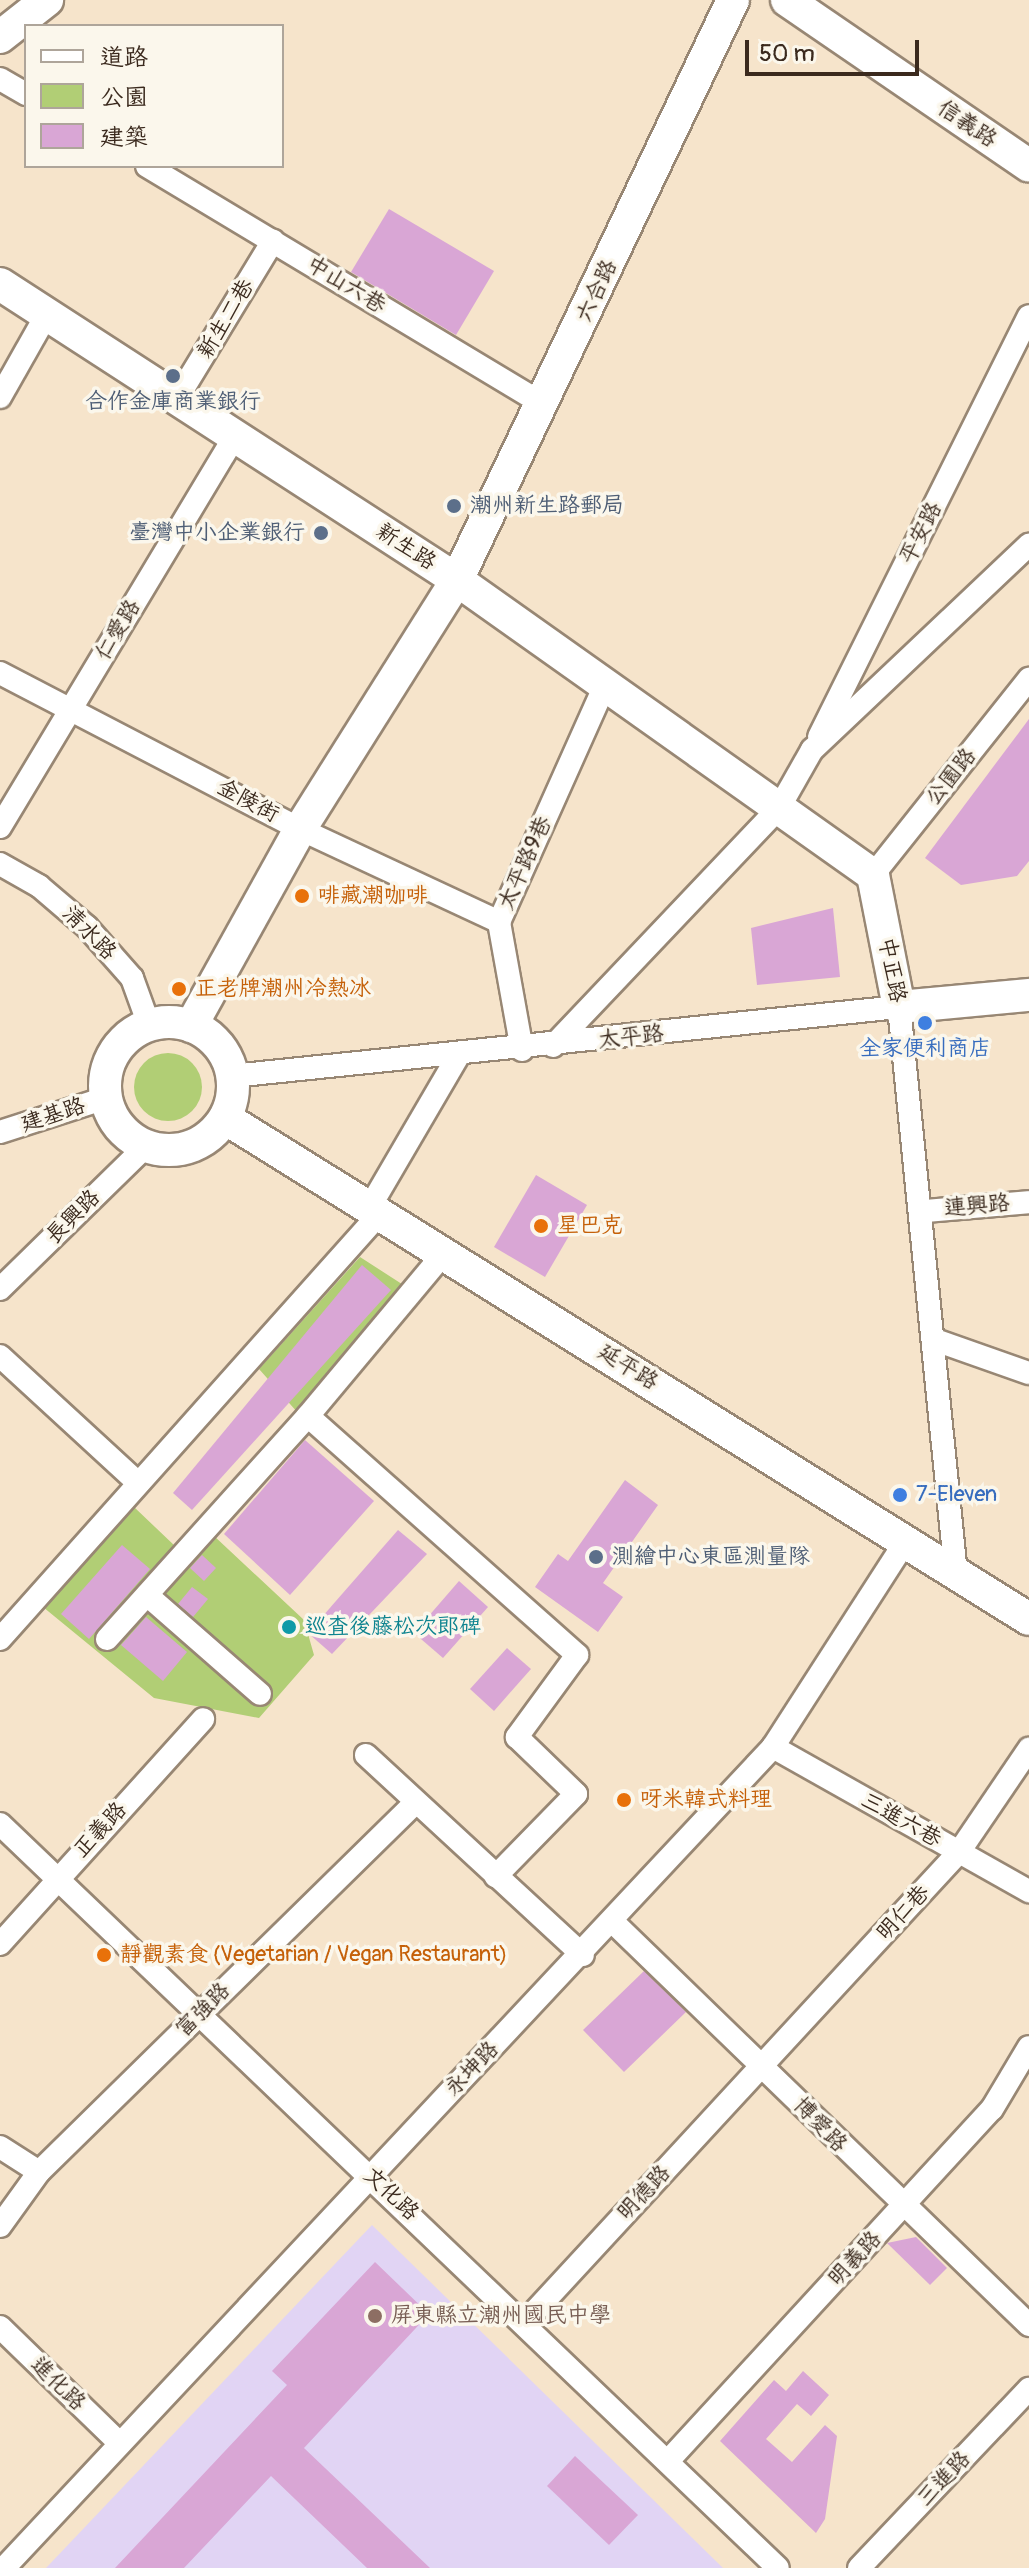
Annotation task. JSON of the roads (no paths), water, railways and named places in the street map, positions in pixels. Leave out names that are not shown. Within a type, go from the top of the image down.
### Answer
[{"type":"main road","points":[[0,37],[47,0]]},
{"type":"main road","name":"六合路","points":[[457,580],[733,0]]},
{"type":"main road","name":"信義路","points":[[787,0],[1029,166]]},
{"type":"main road","name":"新生路","points":[[0,284],[457,580],[300,829],[191,1026]]},
{"type":"main road","points":[[457,580],[873,875]]},
{"type":"main road","name":"中正路","points":[[873,875],[899,1007]]},
{"type":"main road","name":"太平路","points":[[899,1007],[1029,995]]},
{"type":"main road","points":[[149,1025],[191,1026],[221,1049],[232,1076],[225,1118],[183,1148],[146,1146],[114,1118],[106,1098],[119,1046],[149,1025]]},
{"type":"main road","name":"延平路","points":[[225,1118],[376,1208],[1029,1619]]},
{"type":"street","points":[[0,79],[24,93]]},
{"type":"street","name":"中山六巷","points":[[150,168],[543,404]]},
{"type":"street","name":"新生二巷","points":[[178,397],[273,241]]},
{"type":"street","points":[[0,397],[47,314]]},
{"type":"street","name":"平安路","points":[[812,750],[1029,316]]},
{"type":"street","name":"仁愛路","points":[[0,827],[236,434]]},
{"type":"street","points":[[553,1046],[779,808],[812,750],[1029,545]]},
{"type":"street","name":"金陵街","points":[[0,673],[72,706],[300,829],[499,922]]},
{"type":"street","name":"公園路","points":[[873,875],[1029,679]]},
{"type":"street","name":"太平路9巷","points":[[522,1050],[499,922],[605,685]]},
{"type":"street","name":"清水路","points":[[0,864],[39,886],[87,927],[132,978],[149,1025]]},
{"type":"street","name":"太平路","points":[[232,1076],[457,1058],[899,1007]]},
{"type":"street","name":"中正路","points":[[899,1007],[925,1211],[956,1574]]},
{"type":"street","points":[[0,1639],[376,1208],[457,1058]]},
{"type":"street","name":"建基路","points":[[0,1132],[106,1098]]},
{"type":"street","name":"長興路","points":[[0,1289],[146,1146]]},
{"type":"street","name":"連興路","points":[[925,1211],[1029,1202]]},
{"type":"street","points":[[107,1639],[308,1416],[445,1252]]},
{"type":"street","points":[[938,1341],[1029,1373]]},
{"type":"street","points":[[0,1356],[138,1483]]},
{"type":"street","points":[[308,1416],[577,1655],[517,1737],[576,1794],[496,1876]]},
{"type":"street","name":"永坤路","points":[[4,2568],[116,2440],[614,1923],[773,1747],[905,1542]]},
{"type":"street","points":[[147,1595],[260,1694]]},
{"type":"street","name":"正義路","points":[[0,1944],[56,1878],[203,1719]]},
{"type":"street","name":"三進六巷","points":[[773,1747],[1029,1891]]},
{"type":"street","name":"明仁巷","points":[[761,2065],[959,1852],[1029,1749]]},
{"type":"street","points":[[366,1755],[583,1955]]},
{"type":"street","name":"富強路","points":[[0,2226],[39,2172],[415,1803]]},
{"type":"street","name":"文化路","points":[[0,1824],[526,2321],[778,2568]]},
{"type":"street","name":"博愛路","points":[[614,1923],[761,2065],[902,2208],[1029,2325]]},
{"type":"street","name":"明義路","points":[[668,2461],[992,2109],[1029,2047]]},
{"type":"street","name":"明德路","points":[[526,2321],[761,2065]]},
{"type":"street","points":[[0,2147],[39,2172]]},
{"type":"street","name":"進化路","points":[[0,2327],[116,2440]]},
{"type":"street","name":"三進路","points":[[859,2568],[1029,2389]]},
{"type":"place","name":"合作金庫商業銀行","points":[[173,376]]},
{"type":"place","name":"潮州新生路郵局","points":[[454,506]]},
{"type":"place","name":"臺灣中小企業銀行","points":[[321,533]]},
{"type":"place","name":"啡藏潮咖啡","points":[[302,896]]},
{"type":"place","name":"正老牌潮州冷熱冰","points":[[179,989]]},
{"type":"place","name":"全家便利商店","points":[[925,1023]]},
{"type":"place","name":"星巴克","points":[[541,1226]]},
{"type":"place","name":"7-Eleven","points":[[900,1495]]},
{"type":"place","name":"測繪中心東區測量隊","points":[[596,1557]]},
{"type":"place","name":"巡查後藤松次郎碑","points":[[289,1627]]},
{"type":"place","name":"呀米韓式料理","points":[[624,1800]]},
{"type":"place","name":"靜觀素食 (Vegetarian / Vegan Restaurant)","points":[[104,1955]]},
{"type":"place","name":"屏東縣立潮州國民中學","points":[[375,2316]]}]
